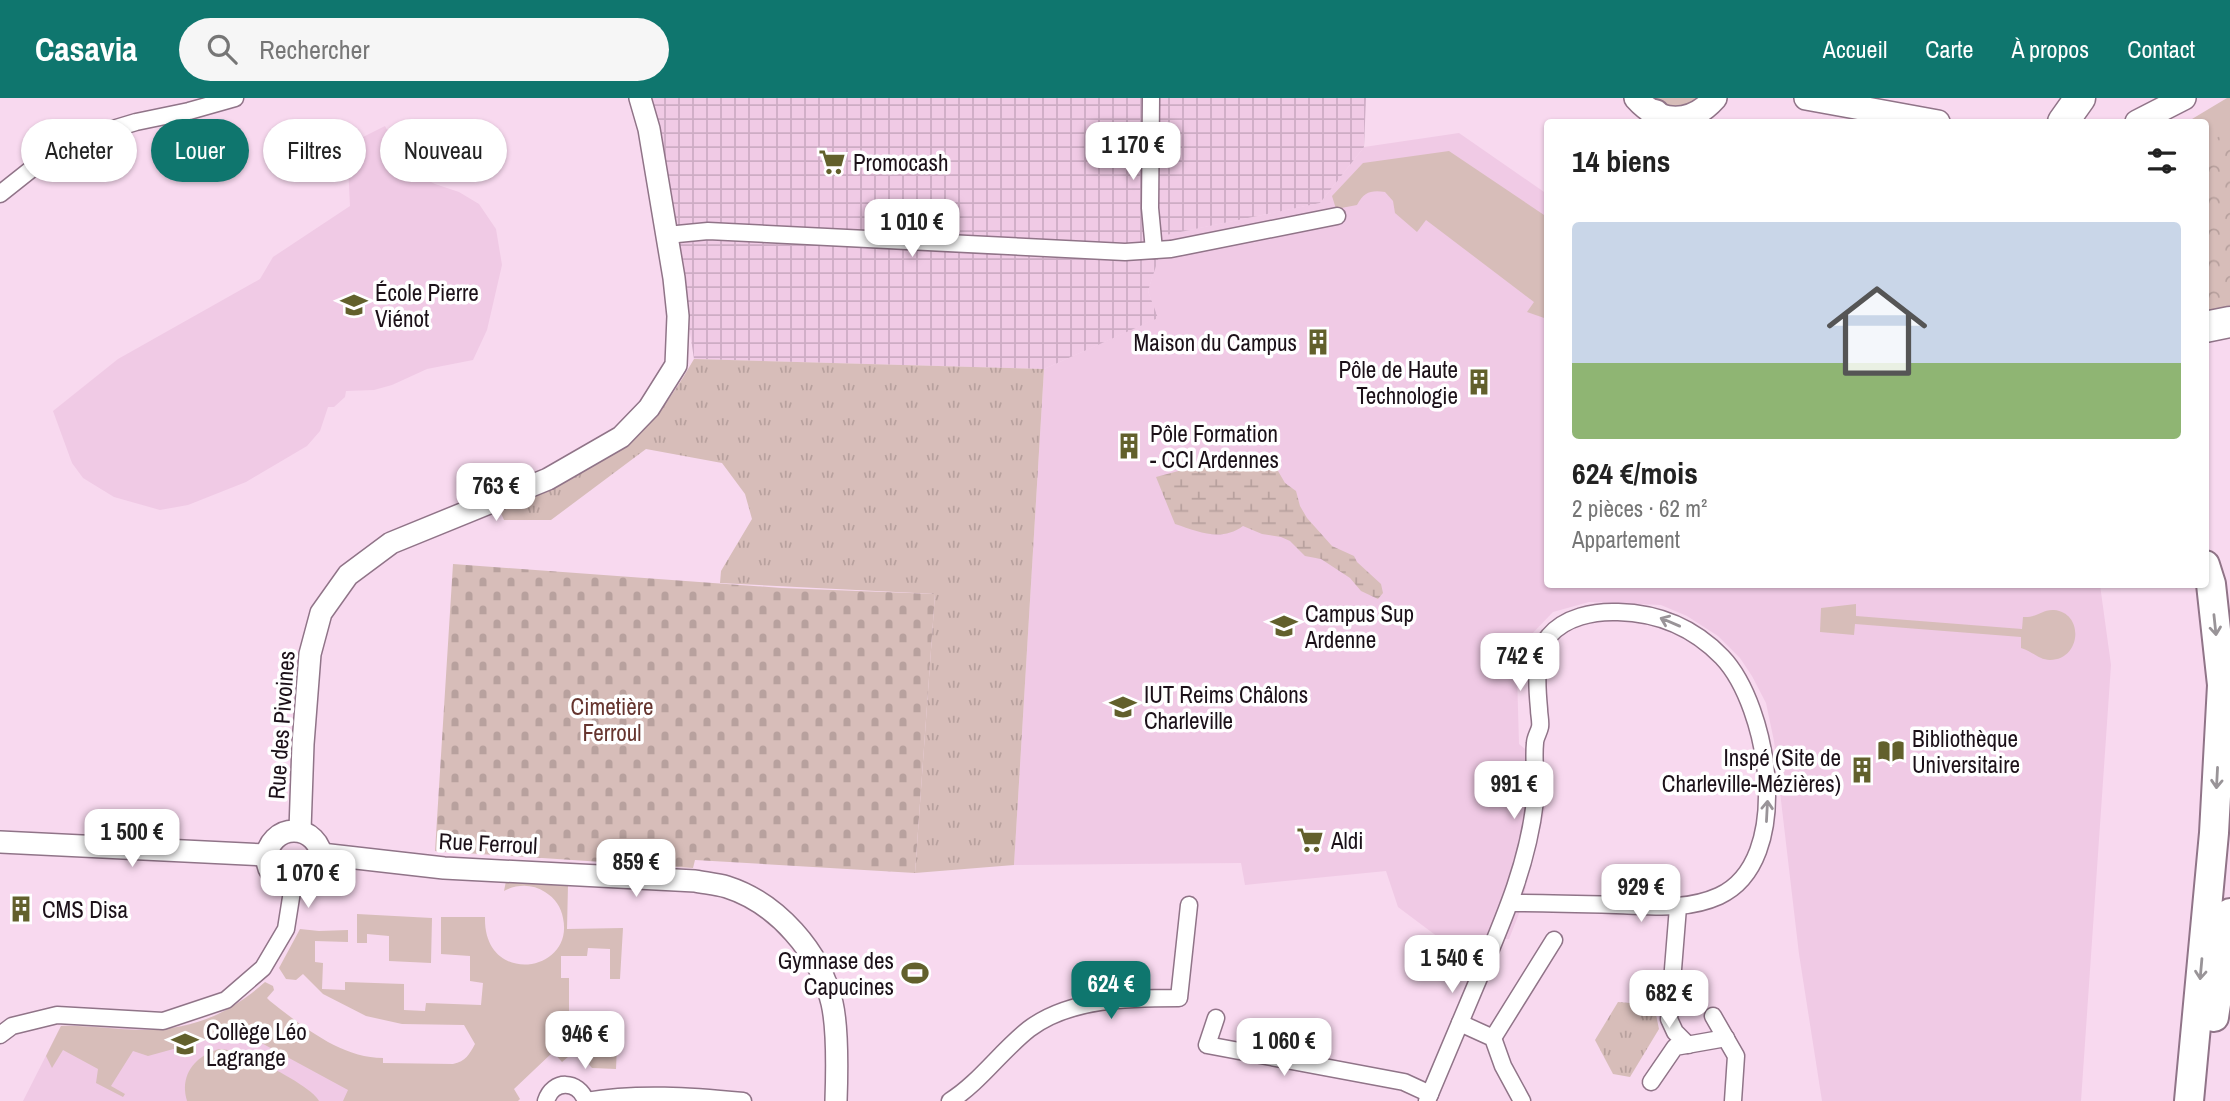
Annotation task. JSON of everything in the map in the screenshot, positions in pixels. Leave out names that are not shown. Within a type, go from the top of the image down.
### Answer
[{"type":"highway","points":[[2050,116],[2080,98]]},
{"type":"highway","points":[[2209,326],[2230,322]]},
{"type":"highway","points":[[2189,1101],[2214,833],[2222,685],[2209,578]]},
{"type":"highway","points":[[2202,1101],[2230,913]]},
{"type":"main road","points":[[1806,98],[1922,119]]},
{"type":"main road","points":[[2143,119],[2184,98]]},
{"type":"main road","points":[[1651,112],[1671,119],[1687,118],[1703,111],[1716,99]]},
{"type":"street","points":[[0,194],[63,144],[136,121],[189,111],[235,98]]},
{"type":"street","name":"Rue des Pivoines","points":[[300,830],[310,654],[321,614],[348,575],[377,551],[548,478],[621,438],[649,408],[676,365],[678,316],[667,235],[649,128],[639,98]]},
{"type":"street","points":[[1151,98],[1150,208],[1154,250]]},
{"type":"street","points":[[667,235],[708,231],[1112,251],[1154,250],[1337,216]]},
{"type":"street","points":[[1216,1018],[1207,1045],[1404,1082],[1428,1098],[1511,903],[1530,841],[1536,789],[1535,742],[1540,727],[1538,677],[1541,652],[1548,637],[1564,624],[1586,614],[1612,611],[1638,612],[1668,620],[1696,635],[1721,656],[1737,675],[1757,719],[1768,807],[1763,842],[1746,875],[1722,895],[1678,907],[1511,903]]},
{"type":"street","points":[[300,830],[317,843],[321,855],[318,870],[312,878],[293,885],[277,880],[271,873],[266,855],[275,838],[283,833],[300,830]]},
{"type":"street","points":[[0,842],[266,855]]},
{"type":"street","name":"Rue Ferroul","points":[[321,855],[444,868],[695,881],[727,887],[761,903],[791,927],[813,956],[832,1003],[836,1101]]},
{"type":"street","points":[[0,1035],[12,1026],[57,1014],[163,1021],[226,1000],[263,968],[286,929],[293,885]]},
{"type":"street","points":[[950,1101],[1030,1028],[1055,1014],[1077,1006],[1179,998],[1189,905]]},
{"type":"street","points":[[1678,907],[1669,1020],[1675,1032],[1688,1045]]},
{"type":"street","points":[[1493,1038],[1554,940]]},
{"type":"street","points":[[1713,1016],[1736,1056],[1733,1101]]},
{"type":"street","points":[[1460,1023],[1493,1038],[1503,1066],[1522,1101]]},
{"type":"street","points":[[1651,1082],[1675,1047],[1726,1038]]},
{"type":"street","points":[[545,1101],[556,1086],[567,1084],[581,1091],[586,1101],[616,1096],[685,1096],[743,1101]]},
{"type":"shaded area","points":[[646,98],[1366,98],[1364,147],[1320,203],[1166,235],[1148,291],[1158,318],[1044,369],[694,359],[664,162]]},
{"type":"shaded area","name":"École Pierre Viénot","points":[[380,128],[380,182],[431,182],[459,192],[479,204],[496,229],[502,265],[487,330],[473,360],[427,369],[374,390],[346,391],[345,397],[334,407],[328,407],[320,431],[307,446],[246,482],[188,505],[160,510],[114,497],[83,478],[72,463],[53,411],[118,359],[260,279],[273,257],[350,206],[349,182],[366,182],[366,136]]},
{"type":"shaded area","name":"Campus Sup Ardenne","points":[[1459,133],[1544,192],[1544,588],[2100,588],[2111,665],[2081,1101],[1822,1101],[1799,954],[1774,741],[1766,703],[1740,658],[1718,636],[1687,616],[1661,605],[1589,602],[1553,612],[1527,639],[1517,674],[1519,744],[1554,773],[1520,911],[1509,939],[1442,940],[1398,907],[1386,871],[1245,885],[1241,863],[1014,865],[1044,369],[1157,318],[1148,291],[1165,235],[1320,203],[1364,147]]},
{"type":"shaded area","name":"Collège Léo Lagrange","points":[[251,994],[265,1008],[430,1101],[23,1101],[61,1026],[166,1029],[209,1020]]},
{"type":"green space","points":[[1654,98],[1698,98],[1676,106]]},
{"type":"green space","points":[[2230,98],[2230,306],[2209,312],[2209,119],[2192,119]]},
{"type":"green space","points":[[2230,130],[2230,306],[2216,313],[2209,313],[2209,143]]},
{"type":"green space","points":[[1449,151],[1544,215],[1544,318],[1527,312],[1534,302],[1426,220],[1417,232],[1395,213],[1393,201],[1385,192],[1368,193],[1357,205],[1336,209],[1332,196],[1363,163]]},
{"type":"green space","points":[[694,359],[1044,369],[1014,865],[915,873],[935,594],[720,583],[721,571],[752,519],[745,494],[722,463],[646,449],[551,520],[504,520],[500,511],[591,464],[640,432],[662,408]]},
{"type":"green space","points":[[1242,452],[1274,464],[1285,483],[1296,491],[1307,518],[1332,546],[1354,556],[1381,584],[1383,593],[1378,599],[1361,591],[1350,578],[1321,559],[1305,556],[1290,541],[1281,537],[1262,534],[1243,526],[1218,535],[1175,524],[1156,477]]},
{"type":"green space","name":"Cimetière Ferroul","points":[[453,564],[782,588],[935,594],[915,873],[695,860],[693,868],[435,851]]},
{"type":"green space","points":[[1856,604],[1856,616],[2022,629],[2023,617],[2054,610],[2071,619],[2075,636],[2068,653],[2050,660],[2042,659],[2021,648],[2021,637],[1855,624],[1854,635],[1820,632],[1821,608]]},
{"type":"green space","points":[[506,881],[568,885],[567,929],[623,928],[620,979],[610,979],[610,949],[588,948],[587,956],[561,956],[561,978],[569,978],[569,1030],[591,1030],[591,1022],[618,1021],[616,1069],[592,1068],[580,1054],[568,1057],[562,1062],[553,1052],[514,1089],[520,1099],[518,1101],[343,1101],[348,1090],[243,1033],[228,1034],[148,1056],[133,1051],[111,1086],[125,1094],[123,1097],[96,1083],[98,1069],[63,1050],[52,1068],[46,1056],[61,1026],[143,1030],[178,1027],[223,1011],[265,982],[273,986],[274,990],[267,998],[270,1001],[337,1047],[367,1057],[383,1058],[383,1063],[457,1063],[467,1057],[475,1044],[464,1025],[402,1024],[366,1016],[323,994],[303,974],[296,980],[286,979],[279,968],[300,929],[348,930],[348,942],[315,941],[315,962],[323,963],[322,989],[345,990],[345,982],[404,984],[404,1010],[425,1011],[426,1003],[481,1005],[483,983],[470,981],[470,956],[441,954],[441,917],[485,917],[488,939],[498,954],[512,963],[528,964],[543,960],[556,951],[563,937],[562,914],[552,897],[530,886],[504,891]]},
{"type":"green space","points":[[357,914],[432,918],[431,963],[389,961],[389,936],[367,934],[367,943],[357,943]]},
{"type":"green space","points":[[1618,1002],[1654,1005],[1659,1029],[1630,1077],[1613,1074],[1595,1040]]},
{"type":"green space","points":[[219,1049],[242,1054],[289,1077],[319,1101],[187,1101],[185,1083],[191,1068],[203,1056]]},
{"type":"place","name":"Promocash","points":[[832,162]]},
{"type":"place","name":"École Pierre Viénot","points":[[354,305]]},
{"type":"place","name":"Maison du Campus","points":[[1318,342]]},
{"type":"place","name":"Pôle de Haute Technologie","points":[[1479,382]]},
{"type":"place","name":"Pôle Formation - CCI Ardennes","points":[[1129,446]]},
{"type":"place","name":"Campus Sup Ardenne","points":[[1284,626]]},
{"type":"place","name":"IUT Reims Châlons Charleville","points":[[1123,707]]},
{"type":"place","name":"Bibliothèque Universitaire","points":[[1891,751]]},
{"type":"place","name":"Inspé (Site de Charleville-Mézières)","points":[[1862,770]]},
{"type":"place","name":"Aldi","points":[[1310,840]]},
{"type":"place","name":"CMS Disa","points":[[21,909]]},
{"type":"place","name":"Gymnase des Capucines","points":[[915,973]]},
{"type":"place","name":"Collège Léo Lagrange","points":[[185,1044]]}]
